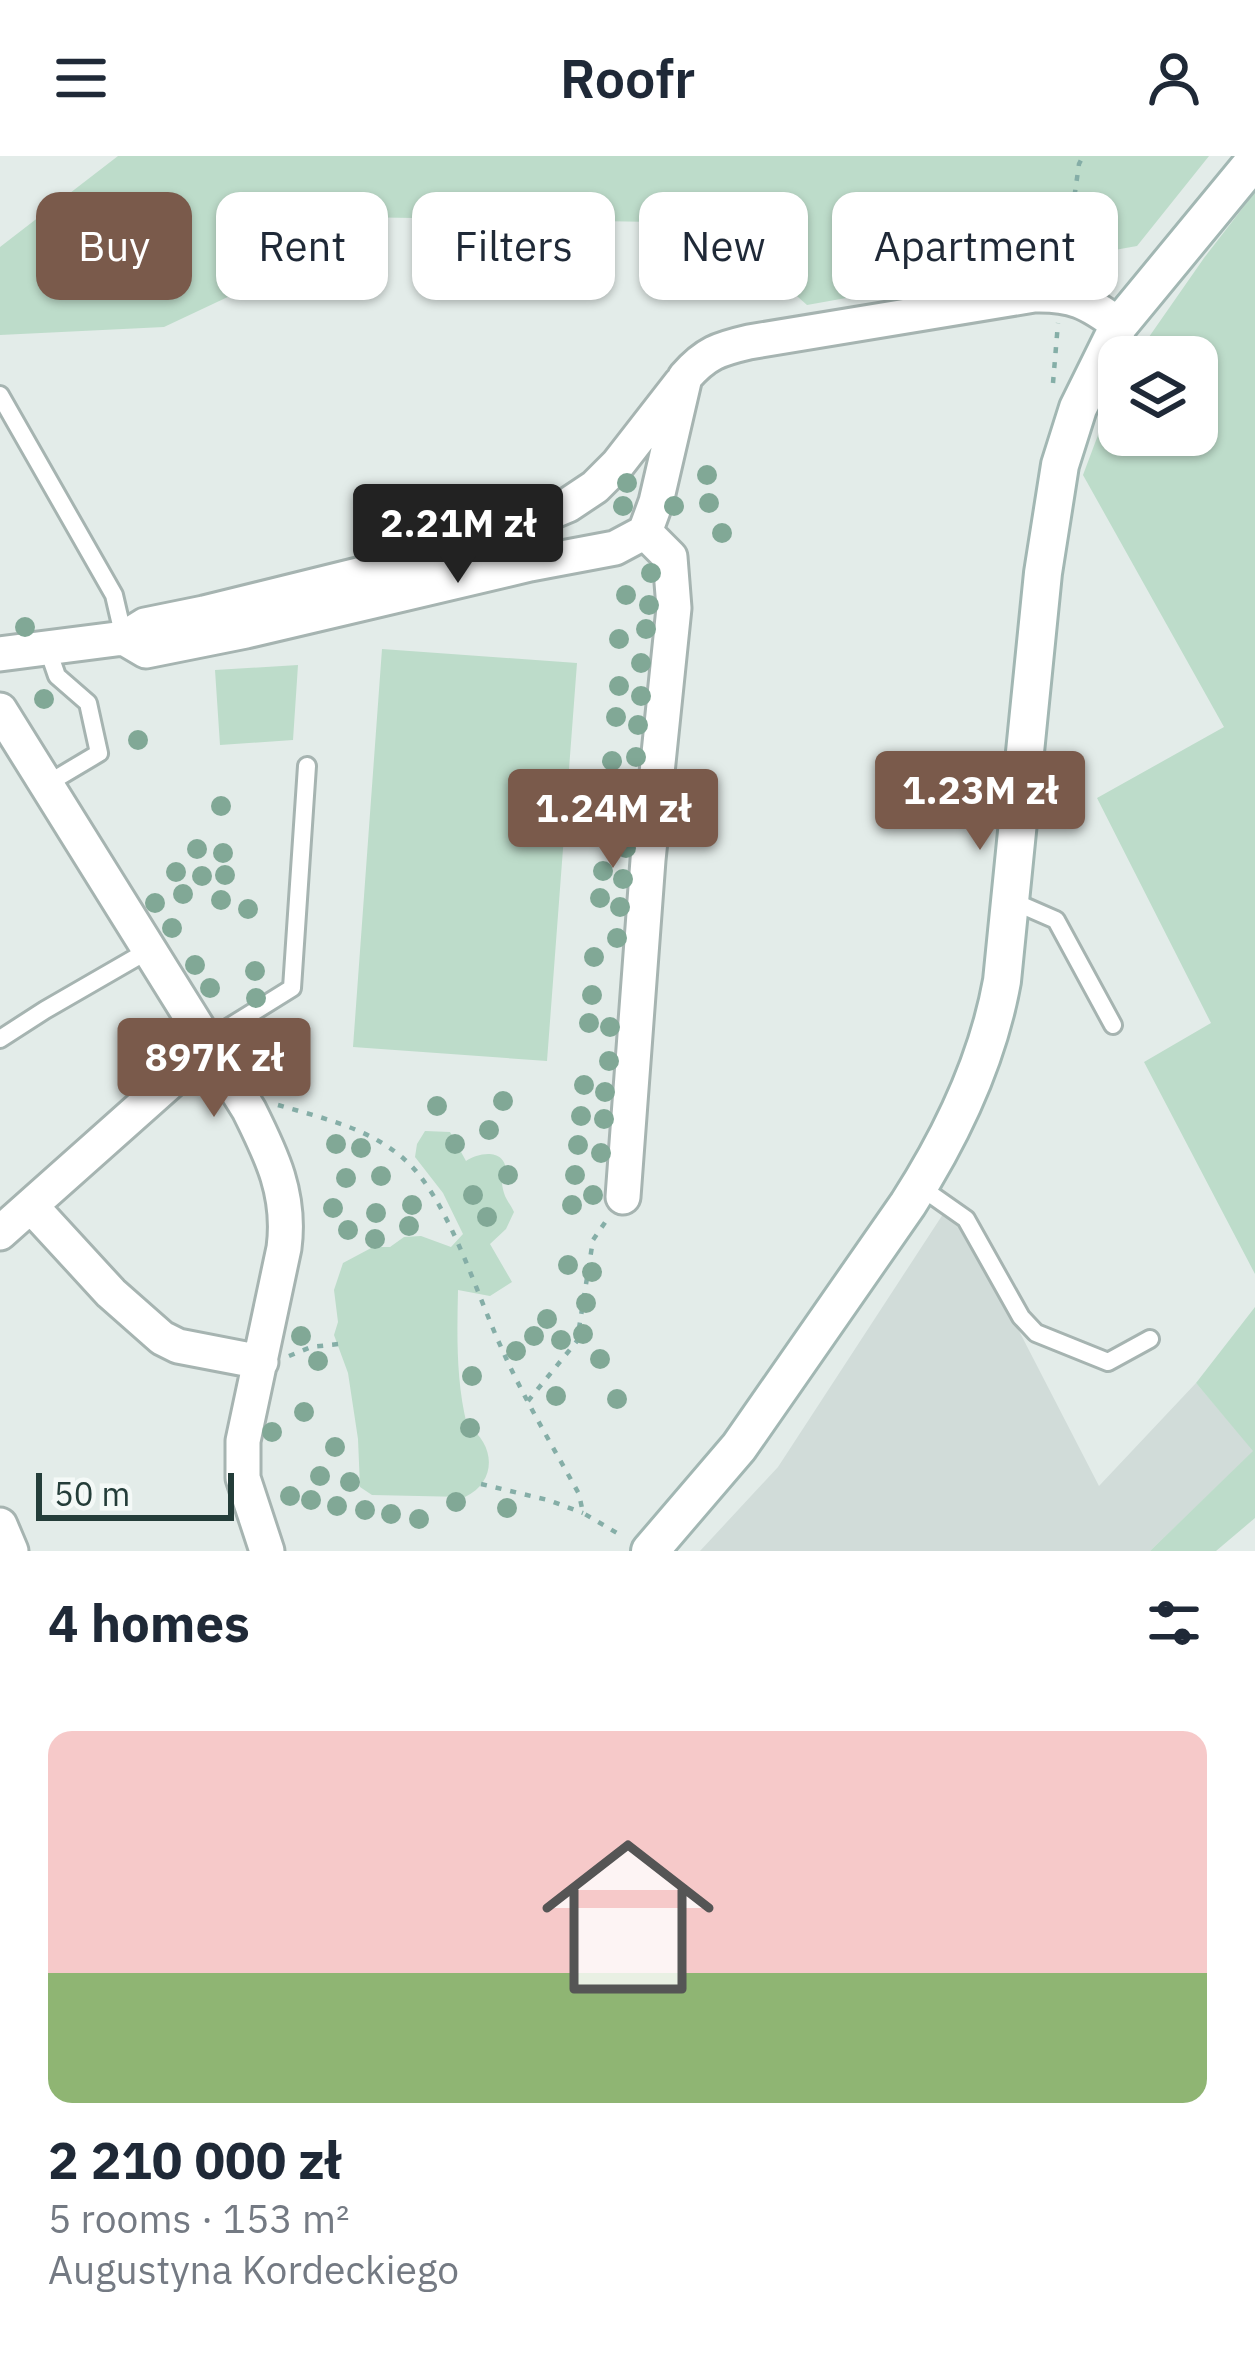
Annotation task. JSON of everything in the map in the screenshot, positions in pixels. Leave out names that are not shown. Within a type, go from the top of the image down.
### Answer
[{"type":"street","points":[[639,1546],[739,1448],[919,1186],[961,1109],[997,1009],[1043,573],[1060,465],[1078,408],[1119,325],[1255,160]]},
{"type":"street","points":[[0,654],[124,638],[145,625],[443,554],[489,538],[568,505],[596,487],[697,364],[715,350],[993,300]]},
{"type":"street","points":[[1076,300],[1094,306],[1119,325]]},
{"type":"street","points":[[124,638],[146,651],[615,548],[645,532],[686,377]]},
{"type":"street","points":[[623,1197],[648,860],[674,608],[670,557],[645,532]]},
{"type":"street","points":[[0,710],[249,1110],[280,1178],[287,1226],[242,1461],[267,1551]]},
{"type":"street","points":[[0,1233],[207,1045]]},
{"type":"street","points":[[31,1207],[111,1293],[162,1339],[260,1362]]},
{"type":"street","points":[[0,1525],[11,1551]]},
{"type":"lane","points":[[0,395],[114,595],[124,638]]},
{"type":"lane","points":[[46,784],[99,753],[88,703],[57,676],[47,647]]},
{"type":"lane","points":[[207,1045],[292,988],[307,766]]},
{"type":"lane","points":[[1010,900],[1056,920],[1113,1025]]},
{"type":"lane","points":[[0,1039],[149,950]]},
{"type":"lane","points":[[919,1186],[966,1219],[1021,1317],[1036,1333],[1108,1362],[1150,1340]]},
{"type":"path","points":[[1075,192],[1083,156]]},
{"type":"path","points":[[249,1110],[268,1102],[369,1134],[406,1160],[428,1185],[499,1343],[579,1494],[583,1513]]},
{"type":"path","points":[[528,1401],[577,1341],[592,1240],[623,1197]]},
{"type":"path","points":[[260,1362],[339,1344]]},
{"type":"path","points":[[481,1484],[583,1513],[639,1546]]},
{"type":"shaded area","points":[[947,1208],[969,1234],[1099,1486],[1196,1383],[1254,1451],[1150,1551],[700,1551],[778,1467]]},
{"type":"green space","points":[[118,156],[1209,156],[1137,246],[1118,249],[1118,192],[832,192],[835,300],[807,305],[801,300],[808,300],[808,192],[639,192],[639,222],[615,221],[615,192],[412,192],[412,218],[388,218],[388,192],[216,192],[216,300],[221,300],[164,327],[0,335],[0,247],[36,219],[36,300],[192,300],[192,192],[71,192]]},
{"type":"green space","points":[[1255,192],[1255,1274],[1144,1062],[1211,1023],[1097,798],[1224,727],[1083,475],[1098,435],[1098,456],[1218,456],[1218,336],[1150,336]]},
{"type":"green space","points":[[382,649],[577,663],[547,1061],[353,1047]]},
{"type":"green space","points":[[298,665],[293,740],[220,745],[215,670]]},
{"type":"green space","points":[[425,1131],[450,1132],[466,1161],[484,1154],[502,1159],[503,1188],[514,1212],[506,1229],[490,1244],[512,1282],[490,1296],[458,1290],[463,1408],[467,1425],[483,1442],[489,1462],[483,1482],[465,1497],[372,1495],[360,1487],[348,1373],[334,1335],[338,1322],[334,1290],[343,1263],[373,1247],[390,1247],[404,1237],[421,1236],[451,1247],[463,1234],[443,1193],[415,1157]]},
{"type":"green space","points":[[1255,1307],[1255,1518],[1216,1551],[1150,1551],[1253,1451],[1196,1383]]}]
